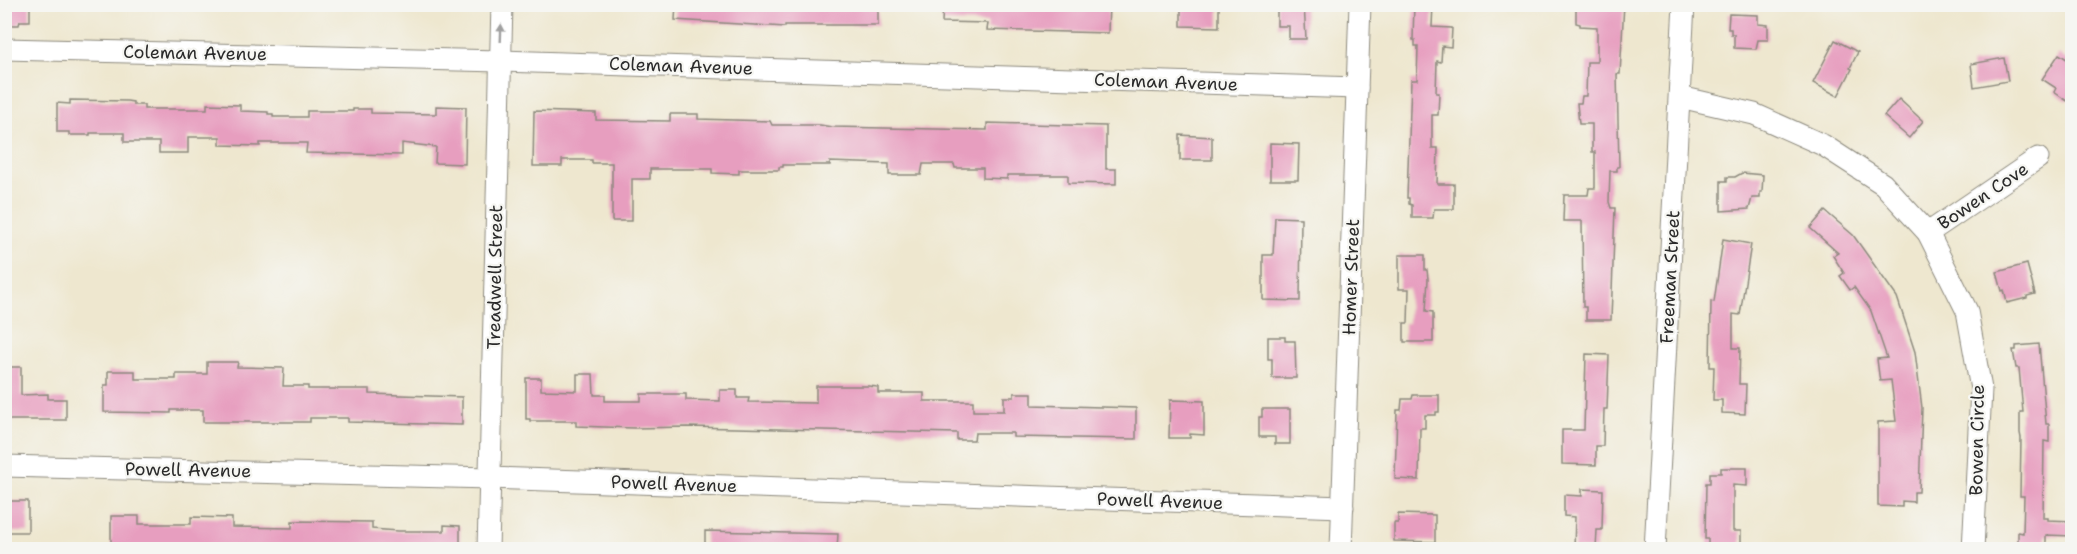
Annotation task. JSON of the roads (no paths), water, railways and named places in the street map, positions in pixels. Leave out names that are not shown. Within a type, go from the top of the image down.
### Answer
[{"type":"street","name":"Treadwell Street","points":[[488,549],[502,4]]},
{"type":"street","name":"Homer Street","points":[[1341,549],[1360,4]]},
{"type":"street","name":"Freeman Street","points":[[1655,549],[1684,4]]},
{"type":"street","name":"Coleman Avenue","points":[[4,49],[500,61],[1357,88]]},
{"type":"street","name":"Bowen Circle","points":[[1680,97],[1754,114],[1822,145],[1883,184],[1928,233],[1967,311],[1981,389],[1973,549]]},
{"type":"street","name":"Bowen Cove","points":[[1928,233],[2038,158]]},
{"type":"street","name":"Powell Avenue","points":[[4,466],[490,478],[1343,507]]}]
